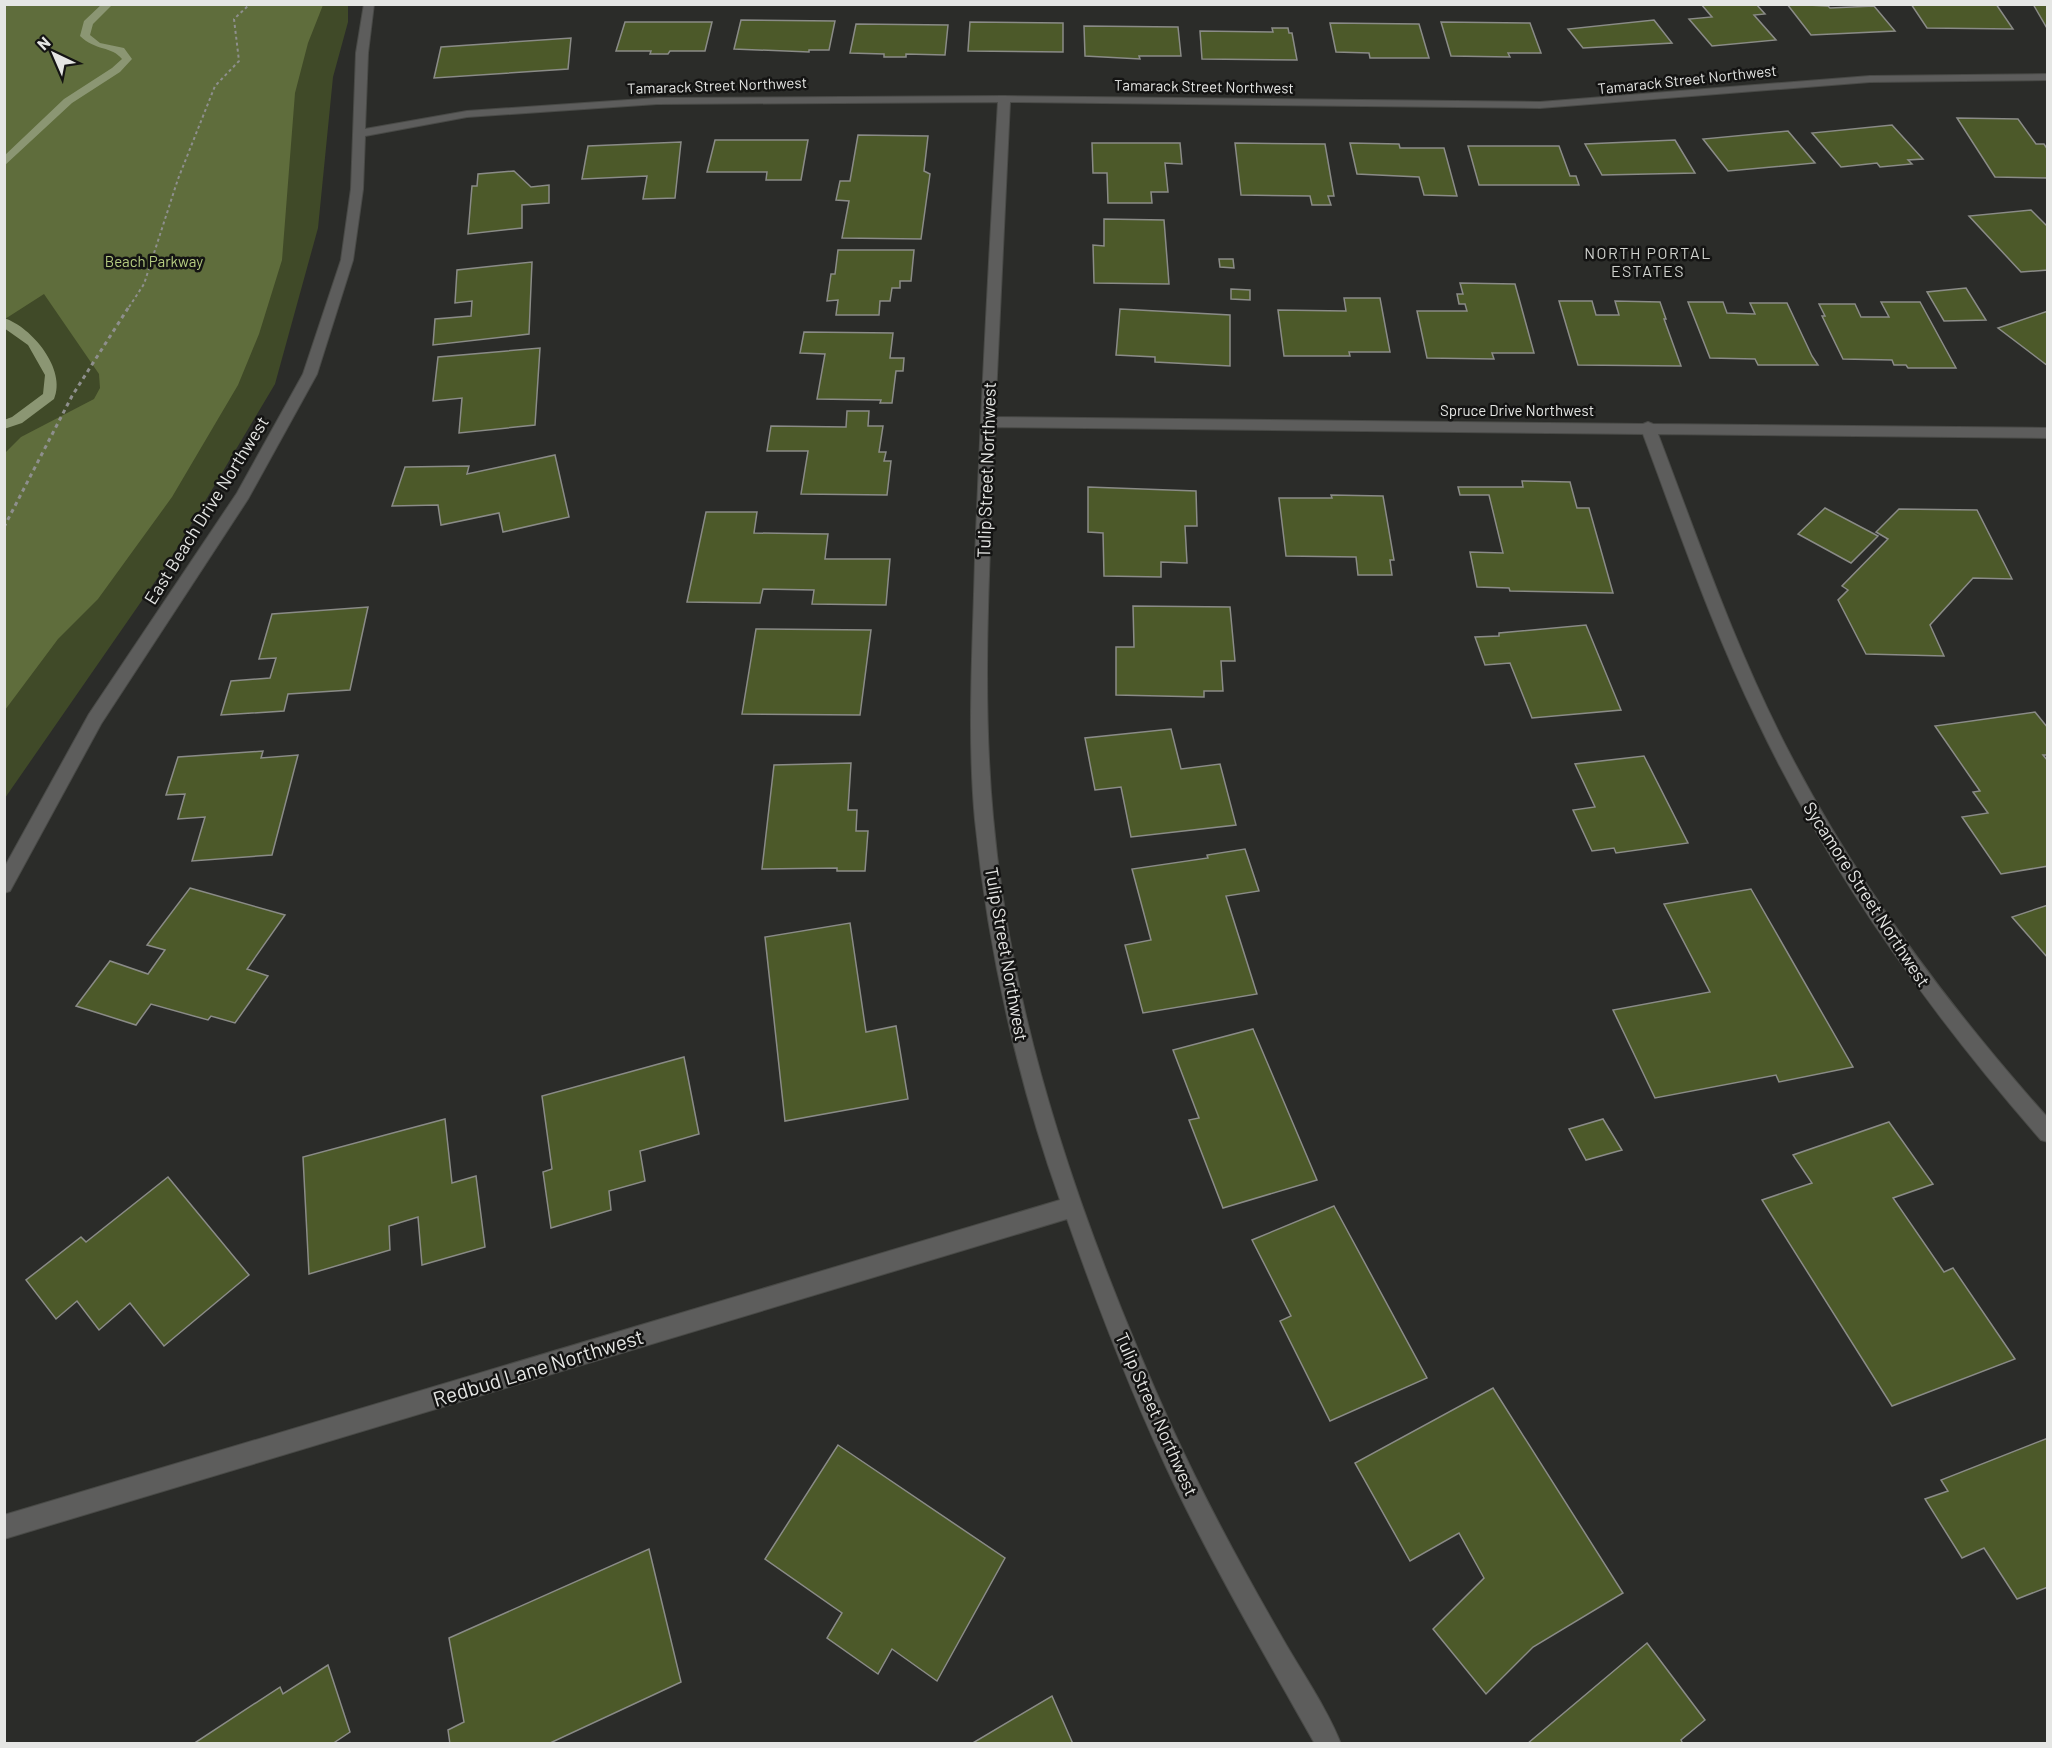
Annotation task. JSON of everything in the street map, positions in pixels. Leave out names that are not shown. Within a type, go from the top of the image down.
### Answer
[{"type":"street","name":"East Beach Drive Northwest","points":[[4,886],[94,719],[243,495],[310,374],[347,260],[357,189],[362,54],[369,4]]},
{"type":"street","name":"Tamarack Street Northwest","points":[[360,133],[467,114],[657,101],[823,98],[1601,104],[1821,82],[1968,76],[2048,77]]},
{"type":"street","name":"Tulip Street Northwest","points":[[1004,99],[987,422],[978,726],[989,855],[1012,990],[1032,1080],[1072,1207],[1116,1324],[1167,1442],[1227,1562],[1329,1743]]},
{"type":"street","name":"Spruce Drive Northwest","points":[[987,422],[1648,427],[2048,433]]},
{"type":"street","name":"Sycamore Street Northwest","points":[[1648,427],[1719,615],[1759,708],[1812,811],[1851,876],[1925,985],[2048,1133]]},
{"type":"street","name":"Redbud Lane Northwest","points":[[4,1527],[1072,1207]]},
{"type":"path","points":[[4,526],[72,396],[144,284],[178,179],[215,86],[239,61],[234,19],[250,4]]},
{"type":"green space","name":"Beach Parkway","points":[[5,4],[323,5],[308,43],[295,93],[282,260],[259,334],[238,385],[172,497],[98,599],[58,639],[5,710],[5,453],[21,437],[94,399],[100,388],[99,374],[44,294],[5,319]]},
{"type":"green space","name":"Beach Parkway","points":[[159,5],[348,5],[348,22],[333,77],[318,228],[275,384],[170,560],[5,798],[4,211]]},
{"type":"building","points":[[1701,4],[1756,4],[1765,14],[1754,15],[1776,40],[1712,46],[1689,19],[1712,17]]},
{"type":"building","points":[[1787,4],[1828,6],[1830,8],[1874,6],[1895,31],[1811,35]]},
{"type":"building","points":[[1911,4],[1996,4],[2013,29],[1927,28]]},
{"type":"building","points":[[2033,4],[2048,4],[2048,30]]},
{"type":"building","points":[[741,20],[835,21],[829,50],[809,50],[809,52],[734,49]]},
{"type":"building","points":[[1654,20],[1672,43],[1583,48],[1568,29]]},
{"type":"building","points":[[625,22],[712,22],[705,51],[670,51],[668,54],[650,54],[651,51],[616,51]]},
{"type":"building","points":[[970,22],[1063,23],[1063,52],[968,51]]},
{"type":"building","points":[[1441,22],[1530,23],[1541,53],[1508,53],[1510,57],[1451,56]]},
{"type":"building","points":[[1330,23],[1419,24],[1429,58],[1370,58],[1369,53],[1336,52]]},
{"type":"building","points":[[856,24],[948,25],[945,55],[906,54],[906,57],[884,57],[884,54],[850,53]]},
{"type":"building","points":[[1084,26],[1178,27],[1181,56],[1139,56],[1140,59],[1085,56]]},
{"type":"building","points":[[1272,28],[1288,28],[1289,33],[1292,33],[1297,60],[1202,59],[1200,31],[1273,32]]},
{"type":"building","points":[[571,38],[568,69],[434,78],[441,47]]},
{"type":"building","points":[[1957,118],[2018,119],[2036,144],[2044,144],[2048,150],[2048,178],[1995,177]]},
{"type":"building","points":[[1892,125],[1923,159],[1908,160],[1912,164],[1880,167],[1877,163],[1841,167],[1812,133]]},
{"type":"building","points":[[1788,131],[1815,163],[1728,171],[1703,139]]},
{"type":"building","points":[[858,135],[928,136],[924,171],[930,174],[921,239],[842,238],[849,201],[836,200],[840,181],[850,181]]},
{"type":"building","points":[[715,140],[808,140],[801,180],[766,180],[767,172],[707,172]]},
{"type":"building","points":[[1675,140],[1695,173],[1602,175],[1585,144]]},
{"type":"building","points":[[681,142],[675,198],[643,199],[647,176],[582,179],[588,146]]},
{"type":"building","points":[[1092,143],[1180,143],[1182,164],[1165,163],[1168,192],[1151,192],[1152,203],[1108,203],[1107,173],[1093,173]]},
{"type":"building","points":[[1235,143],[1325,144],[1334,196],[1328,196],[1331,205],[1312,205],[1310,196],[1241,195]]},
{"type":"building","points":[[1350,143],[1399,144],[1400,148],[1444,148],[1457,196],[1424,195],[1419,177],[1357,174]]},
{"type":"building","points":[[1468,146],[1559,146],[1570,176],[1576,176],[1579,185],[1479,185]]},
{"type":"building","points":[[514,171],[531,187],[549,185],[549,203],[522,205],[522,228],[468,234],[472,186],[477,186],[478,174]]},
{"type":"building","points":[[2031,210],[2048,227],[2048,270],[2021,272],[1969,216]]},
{"type":"building","points":[[1104,219],[1164,220],[1169,284],[1094,283],[1093,245],[1104,246]]},
{"type":"building","points":[[838,250],[914,250],[911,281],[900,281],[900,288],[892,288],[890,301],[880,301],[879,315],[836,315],[838,300],[827,301],[831,274],[835,274]]},
{"type":"building","points":[[1219,259],[1233,259],[1234,268],[1220,267]]},
{"type":"building","points":[[532,262],[529,334],[433,345],[435,319],[471,316],[472,301],[455,303],[457,270]]},
{"type":"building","points":[[1460,283],[1515,284],[1534,353],[1492,353],[1494,359],[1427,358],[1417,311],[1467,311],[1465,304],[1459,304],[1457,294],[1463,294]]},
{"type":"building","points":[[1966,288],[1986,320],[1944,321],[1927,292]]},
{"type":"building","points":[[1231,289],[1250,290],[1250,300],[1231,299]]},
{"type":"building","points":[[1344,298],[1380,298],[1390,352],[1349,352],[1350,356],[1284,356],[1278,310],[1346,311]]},
{"type":"building","points":[[1559,301],[1592,301],[1596,315],[1619,315],[1615,301],[1660,302],[1681,366],[1578,365]]},
{"type":"building","points":[[1688,302],[1723,302],[1727,313],[1755,314],[1750,303],[1787,303],[1818,365],[1758,365],[1755,359],[1710,358]]},
{"type":"building","points":[[1881,302],[1920,302],[1956,368],[1908,368],[1906,365],[1894,365],[1892,360],[1843,359],[1822,316],[1825,316],[1819,304],[1855,304],[1861,317],[1889,317]]},
{"type":"building","points":[[1120,309],[1230,315],[1230,366],[1155,362],[1155,357],[1116,355]]},
{"type":"building","points":[[2048,311],[2048,366],[1998,328]]},
{"type":"building","points":[[804,332],[893,333],[890,358],[904,358],[903,371],[896,371],[892,403],[880,403],[881,400],[817,399],[825,354],[800,353]]},
{"type":"building","points":[[540,348],[535,425],[459,433],[462,398],[433,401],[438,357]]},
{"type":"building","points":[[847,411],[869,411],[868,426],[883,426],[879,452],[886,452],[884,461],[891,461],[887,495],[801,494],[808,451],[767,451],[771,426],[846,427]]},
{"type":"building","points":[[555,455],[569,517],[503,532],[499,513],[441,525],[438,505],[392,506],[405,467],[469,466],[467,474]]},
{"type":"building","points":[[1522,481],[1570,482],[1577,508],[1589,508],[1613,593],[1510,591],[1509,588],[1477,587],[1470,552],[1503,553],[1489,495],[1460,495],[1458,487],[1523,487]]},
{"type":"building","points":[[1088,487],[1196,491],[1197,526],[1185,526],[1187,563],[1161,562],[1161,577],[1104,576],[1103,533],[1088,532]]},
{"type":"building","points":[[1331,495],[1383,496],[1394,560],[1390,560],[1392,575],[1358,575],[1356,557],[1286,556],[1279,498],[1332,498]]},
{"type":"building","points":[[1825,508],[1878,536],[1851,563],[1798,534]]},
{"type":"building","points":[[1899,509],[1977,510],[2012,579],[1973,578],[1930,625],[1944,656],[1866,654],[1838,600],[1848,590],[1842,586],[1888,539],[1876,532]]},
{"type":"building","points":[[706,512],[757,512],[754,533],[828,534],[825,559],[890,559],[886,605],[812,604],[814,590],[763,589],[760,603],[687,602]]},
{"type":"building","points":[[1133,606],[1230,607],[1235,661],[1221,661],[1223,691],[1204,691],[1204,697],[1116,695],[1116,647],[1134,647]]},
{"type":"building","points":[[368,607],[350,690],[288,694],[284,711],[221,715],[231,681],[270,678],[276,658],[259,659],[272,614]]},
{"type":"building","points":[[1586,625],[1621,710],[1532,718],[1510,663],[1485,665],[1475,637],[1499,636],[1499,633]]},
{"type":"building","points":[[756,629],[871,630],[860,715],[742,714]]},
{"type":"building","points":[[2035,712],[2048,728],[2048,755],[2043,755],[2048,761],[2048,866],[2001,874],[1962,817],[1988,813],[1973,792],[1980,791],[1935,726]]},
{"type":"building","points":[[1171,729],[1181,769],[1220,764],[1236,825],[1131,837],[1121,787],[1095,790],[1085,738]]},
{"type":"building","points":[[263,751],[261,758],[298,755],[272,855],[192,861],[205,817],[178,819],[185,794],[166,795],[178,757]]},
{"type":"building","points":[[1644,756],[1688,843],[1616,853],[1614,848],[1592,851],[1573,810],[1595,807],[1575,764]]},
{"type":"building","points":[[851,763],[848,810],[857,810],[856,831],[868,831],[865,871],[837,871],[837,868],[762,869],[774,765]]},
{"type":"building","points":[[1245,849],[1259,891],[1226,896],[1257,994],[1143,1013],[1125,945],[1151,940],[1132,869],[1208,858],[1207,855]]},
{"type":"building","points":[[190,888],[285,915],[247,969],[268,976],[235,1023],[211,1016],[208,1020],[151,1004],[136,1025],[76,1006],[110,961],[148,974],[165,950],[147,945]]},
{"type":"building","points":[[1751,889],[1853,1067],[1779,1082],[1776,1075],[1655,1098],[1613,1010],[1710,992],[1664,904]]},
{"type":"building","points":[[2048,905],[2048,958],[2012,917]]},
{"type":"building","points":[[850,923],[866,1032],[896,1026],[908,1099],[785,1121],[765,937]]},
{"type":"building","points":[[1253,1029],[1317,1180],[1223,1208],[1189,1120],[1199,1118],[1173,1050]]},
{"type":"building","points":[[684,1057],[699,1134],[640,1151],[645,1181],[609,1191],[611,1210],[551,1228],[543,1172],[552,1169],[542,1096]]},
{"type":"building","points":[[445,1119],[452,1183],[476,1176],[485,1247],[422,1265],[418,1217],[389,1226],[390,1250],[309,1274],[303,1157]]},
{"type":"building","points":[[1603,1119],[1622,1150],[1586,1160],[1569,1129]]},
{"type":"building","points":[[1889,1122],[1933,1184],[1893,1198],[1944,1272],[1953,1268],[2015,1359],[1892,1406],[1762,1200],[1812,1183],[1793,1155]]},
{"type":"building","points":[[168,1177],[249,1275],[164,1346],[130,1303],[99,1330],[77,1301],[56,1319],[26,1280],[81,1237],[86,1242]]},
{"type":"building","points":[[1334,1206],[1427,1378],[1330,1421],[1280,1321],[1291,1316],[1252,1240]]},
{"type":"building","points":[[1493,1388],[1623,1593],[1533,1647],[1486,1694],[1433,1629],[1484,1578],[1459,1533],[1410,1561],[1355,1463]]},
{"type":"building","points":[[2048,1438],[2048,1587],[2017,1599],[1984,1548],[1962,1558],[1925,1499],[1948,1491],[1941,1480]]},
{"type":"building","points":[[838,1445],[1005,1558],[937,1681],[892,1649],[878,1674],[827,1638],[842,1613],[765,1559]]},
{"type":"building","points":[[649,1549],[681,1682],[548,1744],[450,1744],[448,1730],[464,1722],[449,1638]]},
{"type":"building","points":[[1647,1643],[1705,1720],[1681,1740],[1683,1744],[1527,1744]]},
{"type":"building","points":[[328,1665],[350,1732],[332,1744],[193,1744],[280,1687],[283,1694]]},
{"type":"building","points":[[1052,1696],[1073,1744],[971,1744]]},
{"type":"waterway","points":[[4,163],[68,101],[116,70],[127,59],[120,50],[97,45],[85,36],[88,23],[108,4]]},
{"type":"waterway","points":[[4,322],[33,343],[51,375],[49,396],[17,420],[4,425]]},
{"type":"district","name":"NORTH PORTAL ESTATES","points":[[1648,261]]}]
